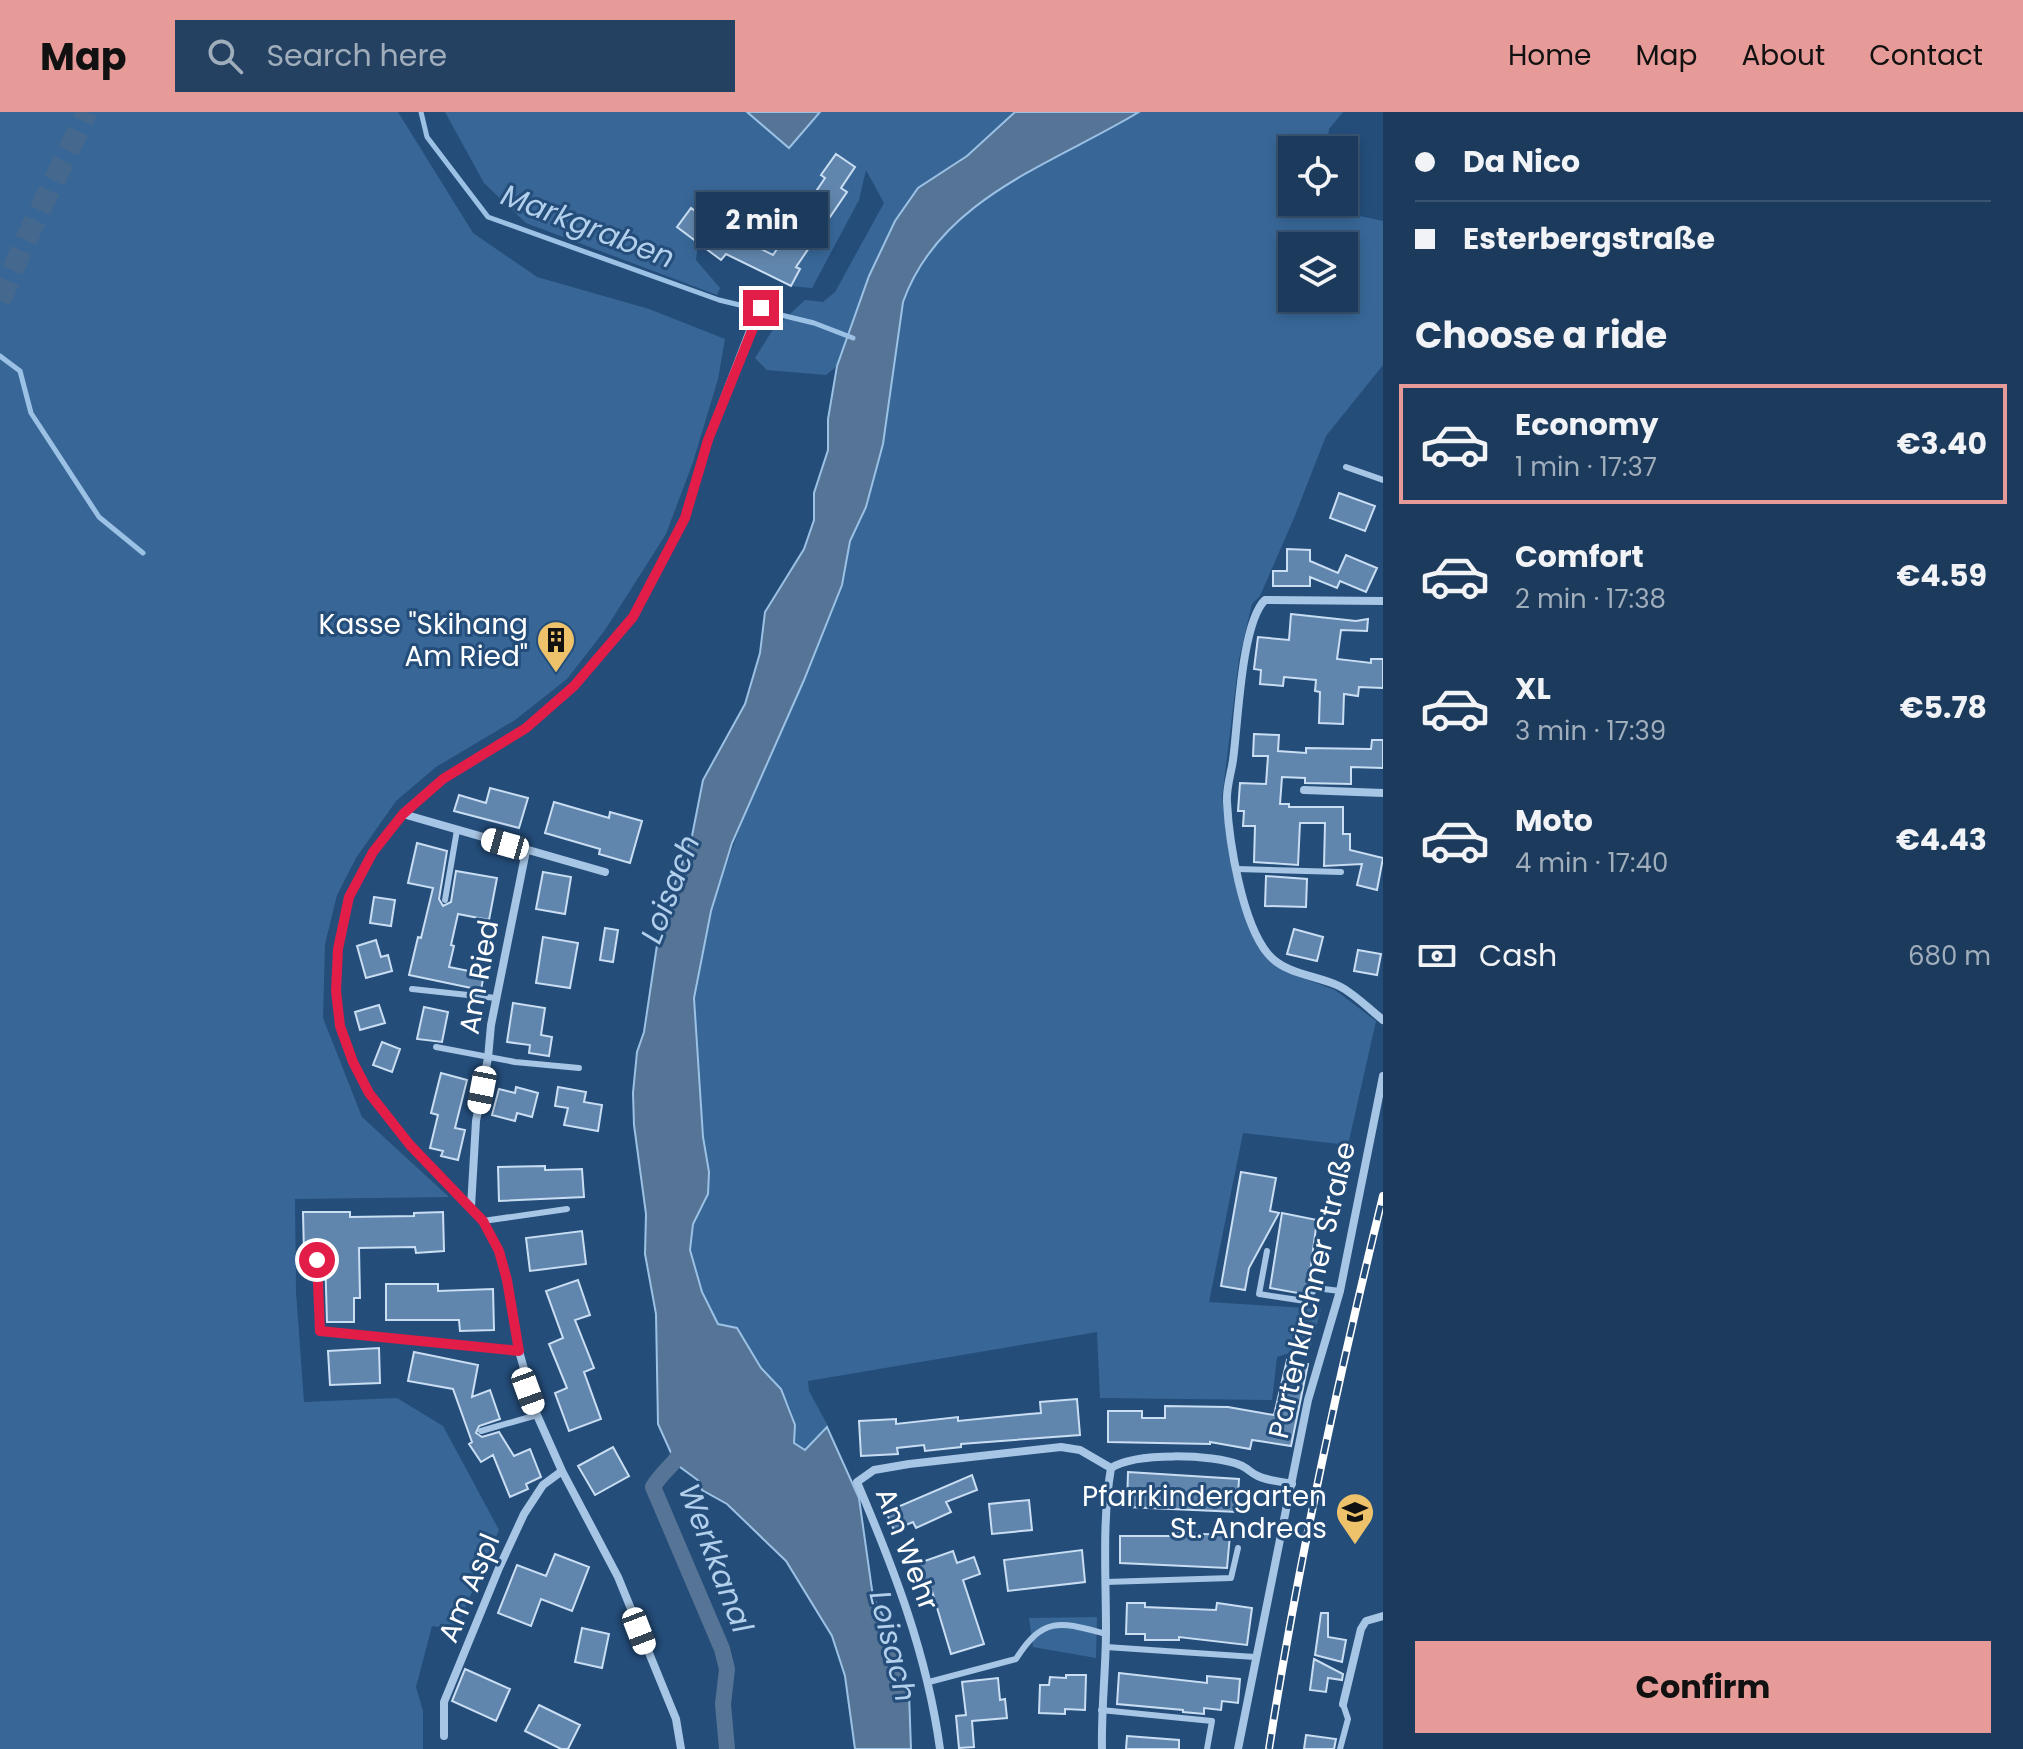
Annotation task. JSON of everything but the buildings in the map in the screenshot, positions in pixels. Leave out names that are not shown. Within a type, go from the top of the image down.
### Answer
[{"type":"street","points":[[681,1749],[676,1719],[618,1577],[562,1471],[537,1415],[519,1351],[499,1251],[483,1221],[410,1145],[369,1093],[353,1062],[340,1026],[336,991],[338,949],[349,897],[373,852],[403,814],[443,779],[526,728],[574,686],[633,617],[685,518],[708,440],[768,292]]},
{"type":"street","points":[[1382,598],[1265,600],[1258,607],[1245,657],[1227,798],[1237,869],[1249,916],[1269,956],[1288,970],[1341,987],[1383,1020]]},
{"type":"street","points":[[1304,790],[1383,793]]},
{"type":"street","points":[[403,814],[605,872]]},
{"type":"street","name":"Am Ried","points":[[471,1207],[476,1121],[496,998],[526,851]]},
{"type":"street","name":"Partenkirchner Straße","points":[[1238,1749],[1308,1400],[1340,1291],[1383,1076]]},
{"type":"street","points":[[317,1260],[320,1331],[519,1351]]},
{"type":"street","name":"Am Wehr","points":[[940,1749],[929,1682],[907,1604],[857,1482],[874,1470],[1061,1447],[1080,1450],[1111,1468]]},
{"type":"street","points":[[1102,1749],[1106,1522],[1111,1468],[1119,1462],[1137,1459],[1216,1459],[1240,1465],[1259,1477],[1292,1484]]},
{"type":"street","name":"Am Aspl","points":[[444,1736],[444,1702],[499,1568],[524,1514],[543,1485],[562,1471]]},
{"type":"street","points":[[1343,1704],[1361,1629],[1366,1621],[1383,1616]]},
{"type":"lane","points":[[1346,467],[1383,480]]},
{"type":"lane","points":[[445,900],[457,830]]},
{"type":"lane","points":[[1237,869],[1341,872]]},
{"type":"lane","points":[[412,989],[496,998]]},
{"type":"lane","points":[[436,1047],[488,1058],[579,1068]]},
{"type":"lane","points":[[483,1221],[567,1209]]},
{"type":"lane","points":[[1267,1251],[1259,1294],[1305,1301],[1316,1288],[1340,1291]]},
{"type":"lane","points":[[481,1431],[537,1415]]},
{"type":"lane","points":[[1106,1582],[1231,1578],[1238,1548]]},
{"type":"lane","points":[[929,1682],[1016,1659],[1029,1639],[1040,1629],[1054,1623],[1106,1634]]},
{"type":"lane","points":[[1106,1647],[1255,1657]]},
{"type":"lane","points":[[1340,1749],[1348,1719],[1343,1704]]},
{"type":"lane","points":[[1101,1710],[1212,1721],[1207,1749]]},
{"type":"shaded area","points":[[0,112],[398,112],[473,233],[537,277],[649,309],[725,339],[718,379],[693,462],[666,534],[605,630],[567,679],[515,720],[436,767],[396,801],[356,858],[337,895],[325,944],[323,1018],[362,1117],[449,1197],[295,1199],[296,1292],[304,1402],[397,1398],[443,1426],[499,1530],[456,1629],[432,1626],[416,1687],[423,1711],[423,1749],[0,1749]]},
{"type":"shaded area","points":[[445,112],[1015,112],[967,156],[918,188],[895,221],[869,276],[837,366],[826,375],[767,370],[755,358],[772,331],[805,300],[823,302],[835,292],[884,203],[866,170],[859,200],[812,288],[791,286],[727,254],[721,260],[698,243],[696,260],[720,288],[717,295],[526,223],[484,183]]},
{"type":"shaded area","points":[[1139,112],[1343,112],[1329,129],[1328,136],[1278,136],[1278,216],[1358,216],[1383,221],[1383,365],[1326,436],[1260,596],[1252,604],[1239,659],[1222,798],[1236,886],[1244,914],[1264,956],[1286,972],[1335,990],[1376,1021],[1348,1145],[1243,1133],[1209,1302],[1321,1309],[1311,1346],[1277,1357],[1272,1400],[1100,1398],[1097,1332],[808,1381],[809,1391],[828,1426],[806,1450],[794,1445],[794,1420],[787,1401],[760,1366],[737,1328],[718,1324],[702,1292],[690,1250],[693,1224],[708,1194],[709,1172],[703,1137],[694,998],[711,911],[724,871],[753,792],[842,585],[850,541],[866,507],[883,444],[903,302],[920,266],[943,236],[971,210],[1036,168]]},
{"type":"shaded area","points":[[1097,1617],[1096,1658],[1033,1647],[1029,1618]]},
{"type":"water","points":[[747,112],[820,112],[789,148]]},
{"type":"water","name":"Loisach","points":[[1015,112],[1139,112],[1036,168],[971,210],[943,236],[920,266],[903,302],[883,444],[866,507],[850,541],[842,585],[732,843],[711,911],[694,998],[703,1137],[709,1172],[708,1194],[693,1224],[690,1250],[702,1292],[718,1324],[737,1328],[761,1368],[781,1389],[795,1425],[794,1443],[805,1450],[827,1427],[859,1498],[873,1597],[889,1627],[909,1693],[911,1749],[855,1749],[845,1676],[832,1636],[786,1561],[727,1504],[702,1490],[699,1481],[676,1464],[658,1424],[656,1314],[645,1254],[646,1214],[634,1125],[637,1052],[644,1032],[665,911],[692,836],[703,780],[745,704],[760,653],[765,612],[804,549],[814,520],[814,493],[828,450],[828,419],[837,366],[869,276],[895,221],[918,188],[967,156]]},
{"type":"waterway","name":"Markgraben","points":[[421,112],[427,137],[488,217],[719,300],[814,323],[853,338]]},
{"type":"waterway","points":[[0,356],[20,371],[31,413],[99,517],[143,553]]},
{"type":"waterway","name":"Werkkanal","points":[[684,1445],[653,1487],[722,1649],[727,1669],[723,1704],[727,1749]]},
{"type":"tunnel","points":[[0,301],[87,112]]},
{"type":"railway","points":[[1269,1749],[1320,1471],[1383,1196]]},
{"type":"place","name":"Kasse \"Skihang Am Ried\"","points":[[556,674]]},
{"type":"place","name":"Pfarrkindergarten St. Andreas","points":[[1355,1546]]},
{"type":"route","points":[[317,1260],[320,1331],[519,1351],[499,1251],[483,1221],[410,1145],[369,1093],[353,1062],[340,1026],[336,991],[338,949],[349,897],[373,852],[403,814],[443,779],[526,728],[574,686],[633,617],[685,518],[708,440],[761,308]]}]
